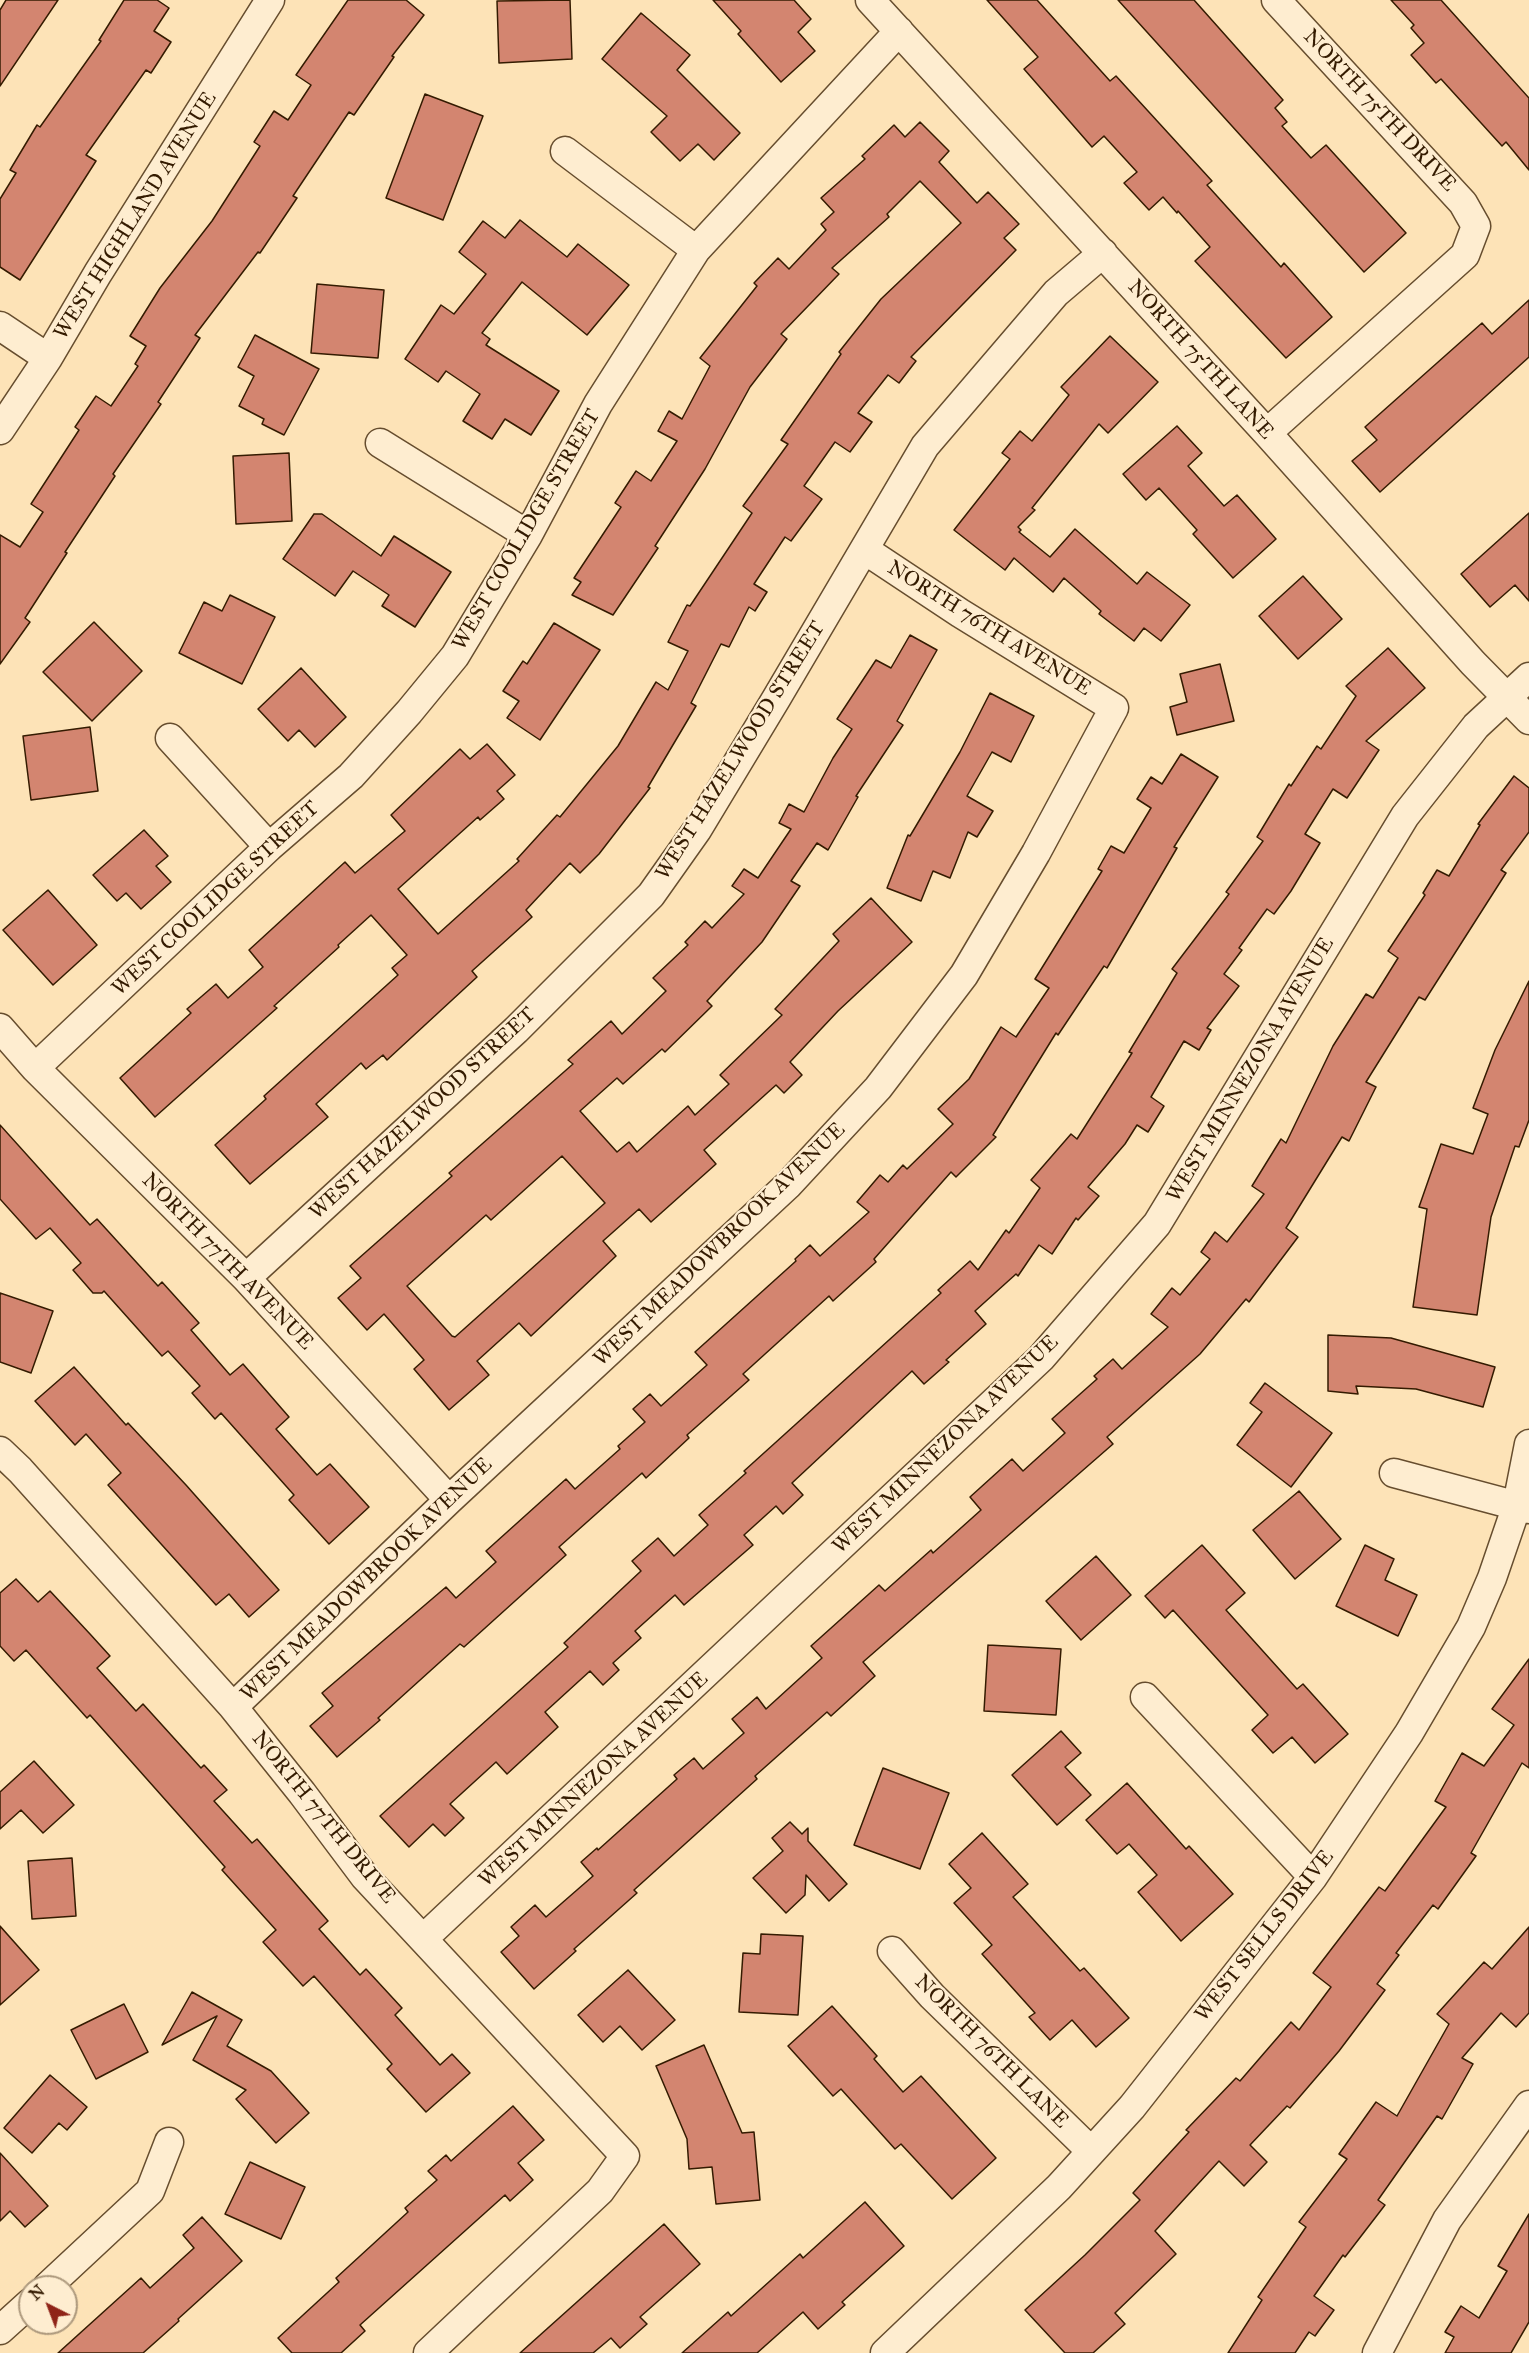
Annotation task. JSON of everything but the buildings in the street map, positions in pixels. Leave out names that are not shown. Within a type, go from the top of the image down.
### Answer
[{"type":"street","name":"WEST HIGHLAND AVENUE","points":[[0,430],[48,358],[98,273],[270,0]]},
{"type":"street","name":"NORTH 75TH LANE","points":[[870,0],[1103,253],[1506,698],[1529,720]]},
{"type":"street","name":"NORTH 75TH DRIVE","points":[[1267,433],[1465,255],[1476,226],[1463,203],[1276,0]]},
{"type":"street","name":"WEST COOLIDGE STREET","points":[[35,1068],[269,847],[351,776],[416,704],[455,656],[528,535],[598,404],[696,250],[899,31]]},
{"type":"street","points":[[566,151],[696,250]]},
{"type":"street","name":"WEST HAZELWOOD STREET","points":[[246,1278],[516,1030],[651,895],[697,830],[925,446],[1056,293],[1103,253]]},
{"type":"street","points":[[0,326],[48,358]]},
{"type":"street","points":[[380,443],[528,535]]},
{"type":"street","name":"NORTH 76TH AVENUE","points":[[865,550],[960,614],[1114,708]]},
{"type":"street","name":"WEST MINNEZONA AVENUE","points":[[424,1938],[1041,1358],[1157,1224],[1405,816],[1476,726],[1529,677]]},
{"type":"street","name":"WEST MEADOWBROOK AVENUE","points":[[233,1707],[449,1500],[788,1185],[878,1089],[964,975],[1036,853],[1114,708]]},
{"type":"street","points":[[170,738],[269,847]]},
{"type":"street","name":"NORTH 77TH AVENUE","points":[[0,1028],[35,1068],[246,1278],[449,1500]]},
{"type":"street","name":"WEST SELLS DRIVE","points":[[885,2353],[1059,2187],[1132,2107],[1313,1877],[1409,1733],[1471,1627],[1523,1507],[1529,1444]]},
{"type":"street","name":"NORTH 77TH DRIVE","points":[[0,1451],[28,1479],[233,1707],[365,1877],[625,2156],[600,2191],[428,2353]]},
{"type":"street","points":[[1394,1473],[1523,1507]]},
{"type":"street","points":[[1145,1697],[1313,1877]]},
{"type":"street","name":"NORTH 76TH LANE","points":[[892,1951],[932,1996],[1091,2151]]},
{"type":"street","points":[[1377,2353],[1448,2220],[1529,2105]]},
{"type":"street","points":[[60,2275],[150,2191],[169,2142]]},
{"type":"street","points":[[0,2331],[18,2314]]}]
